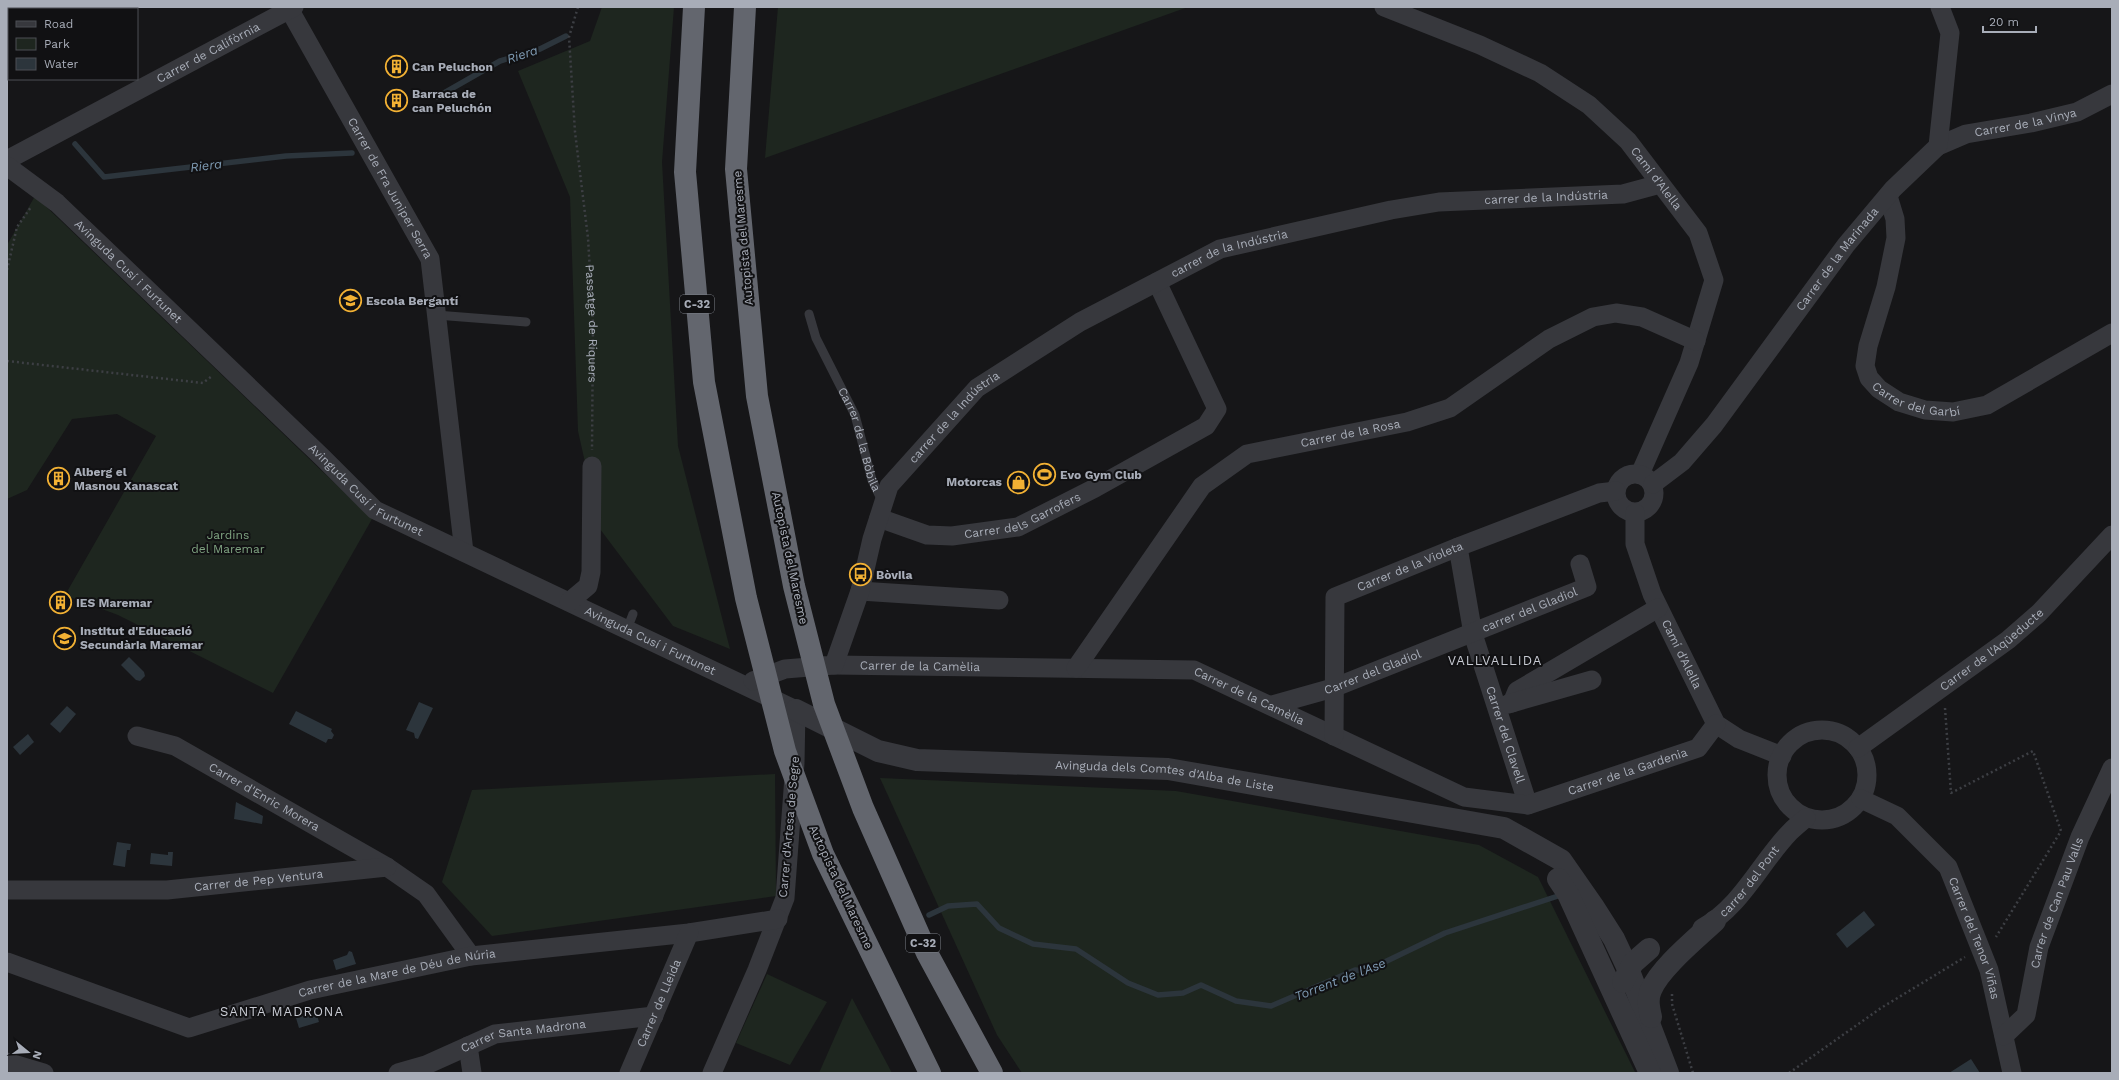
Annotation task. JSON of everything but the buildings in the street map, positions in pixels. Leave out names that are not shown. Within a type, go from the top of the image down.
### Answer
[{"type":"highway","name":"Autopista del Maresme","points":[[694,7],[685,172],[704,382],[746,598],[785,751],[823,854],[930,1073]]},
{"type":"highway","name":"Autopista del Maresme","points":[[745,7],[736,170],[757,396],[794,586],[824,704],[863,808],[927,953],[992,1073]]},
{"type":"street","name":"Camí d'Alella","points":[[1384,7],[1480,45],[1546,77],[1589,105],[1623,136],[1698,233],[1714,280],[1689,363],[1646,480]]},
{"type":"street","points":[[1938,146],[1950,33],[1940,7]]},
{"type":"street","name":"Carrer de Califòrnia","points":[[10,160],[290,8]]},
{"type":"street","name":"Carrer de Fra Juniper Serra","points":[[290,8],[430,259],[464,552]]},
{"type":"street","name":"Carrer de la Vinya","points":[[1938,146],[1966,134],[2031,123],[2077,112],[2112,94]]},
{"type":"street","name":"Carrer de la Marinada","points":[[1646,480],[1682,462],[1714,425],[1846,246],[1888,196],[1938,146]]},
{"type":"street","name":"Avinguda Cusí i Furtunet","points":[[10,160],[224,363],[375,510],[569,602],[630,621],[745,685],[796,710]]},
{"type":"street","name":"carrer de la Indústria","points":[[881,511],[889,486],[977,388],[1080,322],[1220,249],[1391,210],[1439,202],[1623,194],[1660,184]]},
{"type":"street","name":"Carrer del Garbí","points":[[1888,196],[1895,219],[1896,238],[1886,287],[1868,346],[1865,366],[1869,378],[1879,389],[1899,402],[1925,410],[1953,412],[1987,405],[2112,333]]},
{"type":"street","name":"Carrer dels Garrofers","points":[[881,511],[927,535],[952,536],[1018,527],[1095,488],[1206,426],[1217,408],[1157,282]]},
{"type":"street","name":"Carrer de la Rosa","points":[[1076,668],[1202,486],[1247,454],[1407,422],[1450,408],[1549,339],[1593,317],[1616,313],[1642,317],[1696,342]]},
{"type":"street","points":[[569,602],[588,586],[591,572],[592,466]]},
{"type":"street","points":[[1631,474],[1646,480],[1654,498],[1652,504],[1642,512],[1635,513],[1629,512],[1620,506],[1616,496],[1616,491],[1623,478],[1631,474]]},
{"type":"street","name":"Carrer de la Violeta","points":[[1334,736],[1333,688],[1335,597],[1458,546],[1599,493],[1616,491]]},
{"type":"street","points":[[745,685],[785,669],[834,665],[860,591],[872,539],[881,511]]},
{"type":"street","name":"Camí d'Alella","points":[[1635,513],[1635,544],[1658,608],[1716,724]]},
{"type":"street","name":"Carrer de l'Aqüeducte","points":[[1858,748],[2008,640],[2039,613],[2112,535]]},
{"type":"street","name":"Carrer del Clavell","points":[[1458,546],[1473,634],[1504,705],[1528,805]]},
{"type":"street","name":"carrer del Gladiol","points":[[1473,634],[1587,587],[1580,564]]},
{"type":"street","points":[[860,591],[999,600]]},
{"type":"street","points":[[1504,705],[1517,691],[1658,608]]},
{"type":"street","name":"Carrer del Gladiol","points":[[1272,705],[1333,688],[1473,634]]},
{"type":"street","points":[[1566,662],[1570,687]]},
{"type":"street","name":"Carrer de la Camèlia","points":[[834,665],[1194,670],[1272,705],[1464,797],[1528,805]]},
{"type":"street","points":[[1504,705],[1592,680]]},
{"type":"street","name":"Avinguda dels Comtes d'Alba de Liste","points":[[796,710],[878,751],[917,760],[1168,769],[1504,828],[1535,844],[1561,860],[1614,939],[1656,1046]]},
{"type":"street","name":"Carrer d'Artesa de Segre","points":[[712,1073],[778,919],[785,898],[795,763],[796,710]]},
{"type":"street","points":[[1716,724],[1739,739],[1782,756]]},
{"type":"street","name":"Carrer de la Gardenia","points":[[1528,805],[1698,748],[1716,724]]},
{"type":"street","points":[[1820,730],[1841,735],[1858,748],[1864,760],[1867,773],[1866,786],[1861,799],[1850,810],[1837,818],[1822,821],[1806,818],[1795,812],[1786,802],[1779,791],[1777,778],[1778,765],[1782,756],[1793,740],[1806,733],[1820,730]]},
{"type":"street","name":"Carrer d'Enric Morera","points":[[138,736],[175,746],[387,867]]},
{"type":"street","name":"Carrer de Can Pau Valls","points":[[2004,1036],[2026,1014],[2040,947],[2080,837],[2112,768]]},
{"type":"street","name":"Carrer del Tenor Viñas","points":[[1861,799],[1897,816],[1948,867],[1988,970],[2012,1073]]},
{"type":"street","name":"carrer del Pont","points":[[1686,937],[1715,921],[1753,880],[1789,832],[1806,818]]},
{"type":"street","points":[[1535,844],[1596,933],[1615,970],[1642,981],[1662,972]]},
{"type":"street","points":[[387,867],[426,894],[471,956]]},
{"type":"street","name":"Carrer de Pep Ventura","points":[[7,890],[167,890],[387,867]]},
{"type":"street","points":[[1568,894],[1650,1073]]},
{"type":"street","name":"Carrer de la Mare de Déu de Núria","points":[[7,962],[189,1028],[310,990],[471,956],[689,933],[778,919]]},
{"type":"street","points":[[1668,1073],[1656,1046],[1648,1004],[1651,990],[1662,972],[1715,921]]},
{"type":"street","name":"Carrer de Lleida","points":[[629,1073],[689,933]]},
{"type":"street","points":[[1614,939],[1649,949],[1672,946],[1686,937]]},
{"type":"street","points":[[1649,949],[1633,963],[1629,976],[1623,982],[1624,996],[1658,1073]]},
{"type":"street","name":"Carrer Santa Madrona","points":[[398,1073],[426,1065],[495,1034],[654,1016]]},
{"type":"street","points":[[468,1046],[472,1073]]},
{"type":"street","points":[[7,1062],[44,1073]]},
{"type":"lane","name":"Carrer de la Bòbila","points":[[808,314],[816,338],[855,415],[881,511]]},
{"type":"lane","points":[[436,315],[526,322]]},
{"type":"path","name":"Passatge de Riquers","points":[[578,7],[569,37],[575,132],[588,238],[593,315],[592,466]]},
{"type":"path","points":[[7,270],[17,227],[42,192]]},
{"type":"path","points":[[7,361],[203,383],[224,363]]},
{"type":"path","points":[[1672,992],[1672,1004],[1693,1073]]},
{"type":"green space","points":[[602,7],[674,7],[662,162],[678,446],[730,649],[673,626],[600,529],[578,431],[570,197],[518,71],[590,41]]},
{"type":"green space","points":[[778,7],[1188,7],[765,158]]},
{"type":"green space","name":"Jardins del Maremar","points":[[35,196],[372,519],[273,693],[118,615],[70,597],[68,590],[156,436],[117,414],[72,419],[27,490],[7,499],[7,245]]},
{"type":"green space","points":[[775,774],[776,896],[492,936],[442,882],[472,790]]},
{"type":"green space","points":[[880,778],[1176,791],[1479,845],[1538,877],[1635,1072],[1022,1073],[997,1035]]},
{"type":"green space","points":[[767,974],[827,1002],[790,1065],[736,1043]]},
{"type":"green space","points":[[852,998],[892,1073],[819,1073]]},
{"type":"water","points":[[129,657],[144,672],[145,676],[140,681],[136,680],[121,665]]},
{"type":"water","points":[[419,702],[433,708],[418,739],[415,738],[414,733],[406,730]]},
{"type":"water","points":[[67,706],[76,714],[60,733],[50,724]]},
{"type":"water","points":[[296,711],[332,729],[331,731],[334,735],[332,739],[328,739],[326,743],[289,724]]},
{"type":"water","points":[[28,734],[34,742],[20,755],[13,747]]},
{"type":"water","points":[[236,802],[263,816],[262,824],[234,819]]},
{"type":"water","points":[[117,842],[131,844],[130,850],[127,850],[125,867],[113,865]]},
{"type":"water","points":[[168,852],[173,852],[172,866],[150,864],[151,853],[168,855]]},
{"type":"water","points":[[1864,911],[1875,925],[1847,948],[1836,934]]},
{"type":"water","points":[[349,951],[352,952],[356,964],[336,970],[333,960],[347,955]]},
{"type":"water","points":[[316,1012],[319,1022],[299,1028],[296,1018]]},
{"type":"water","points":[[1971,1059],[1980,1073],[1949,1073]]},
{"type":"waterway","name":"Riera","points":[[437,97],[500,61],[540,49],[566,36]]},
{"type":"waterway","name":"Riera","points":[[75,144],[104,177],[286,156],[352,153]]},
{"type":"waterway","name":"Torrent de l'Ase","points":[[929,915],[948,906],[977,904],[999,928],[1033,944],[1076,949],[1128,983],[1158,995],[1183,993],[1201,985],[1236,1001],[1271,1006],[1355,970],[1366,971],[1445,933],[1558,896]]},
{"type":"place","name":"Can Peluchon","points":[[397,67]]},
{"type":"place","name":"Barraca de can Peluchón","points":[[396,101]]},
{"type":"place","name":"Escola Bergantí","points":[[351,301]]},
{"type":"place","name":"Evo Gym Club","points":[[1045,475]]},
{"type":"place","name":"Alberg el Masnou Xanascat","points":[[59,479]]},
{"type":"place","name":"Motorcas","points":[[1018,482]]},
{"type":"place","name":"Bòvila","points":[[860,575]]},
{"type":"place","name":"IES Maremar","points":[[60,603]]},
{"type":"place","name":"Institut d'Educació Secundària Maremar","points":[[65,638]]},
{"type":"district","name":"VALLVALLIDA","points":[[1495,660]]},
{"type":"district","name":"SANTA MADRONA","points":[[282,1011]]}]
